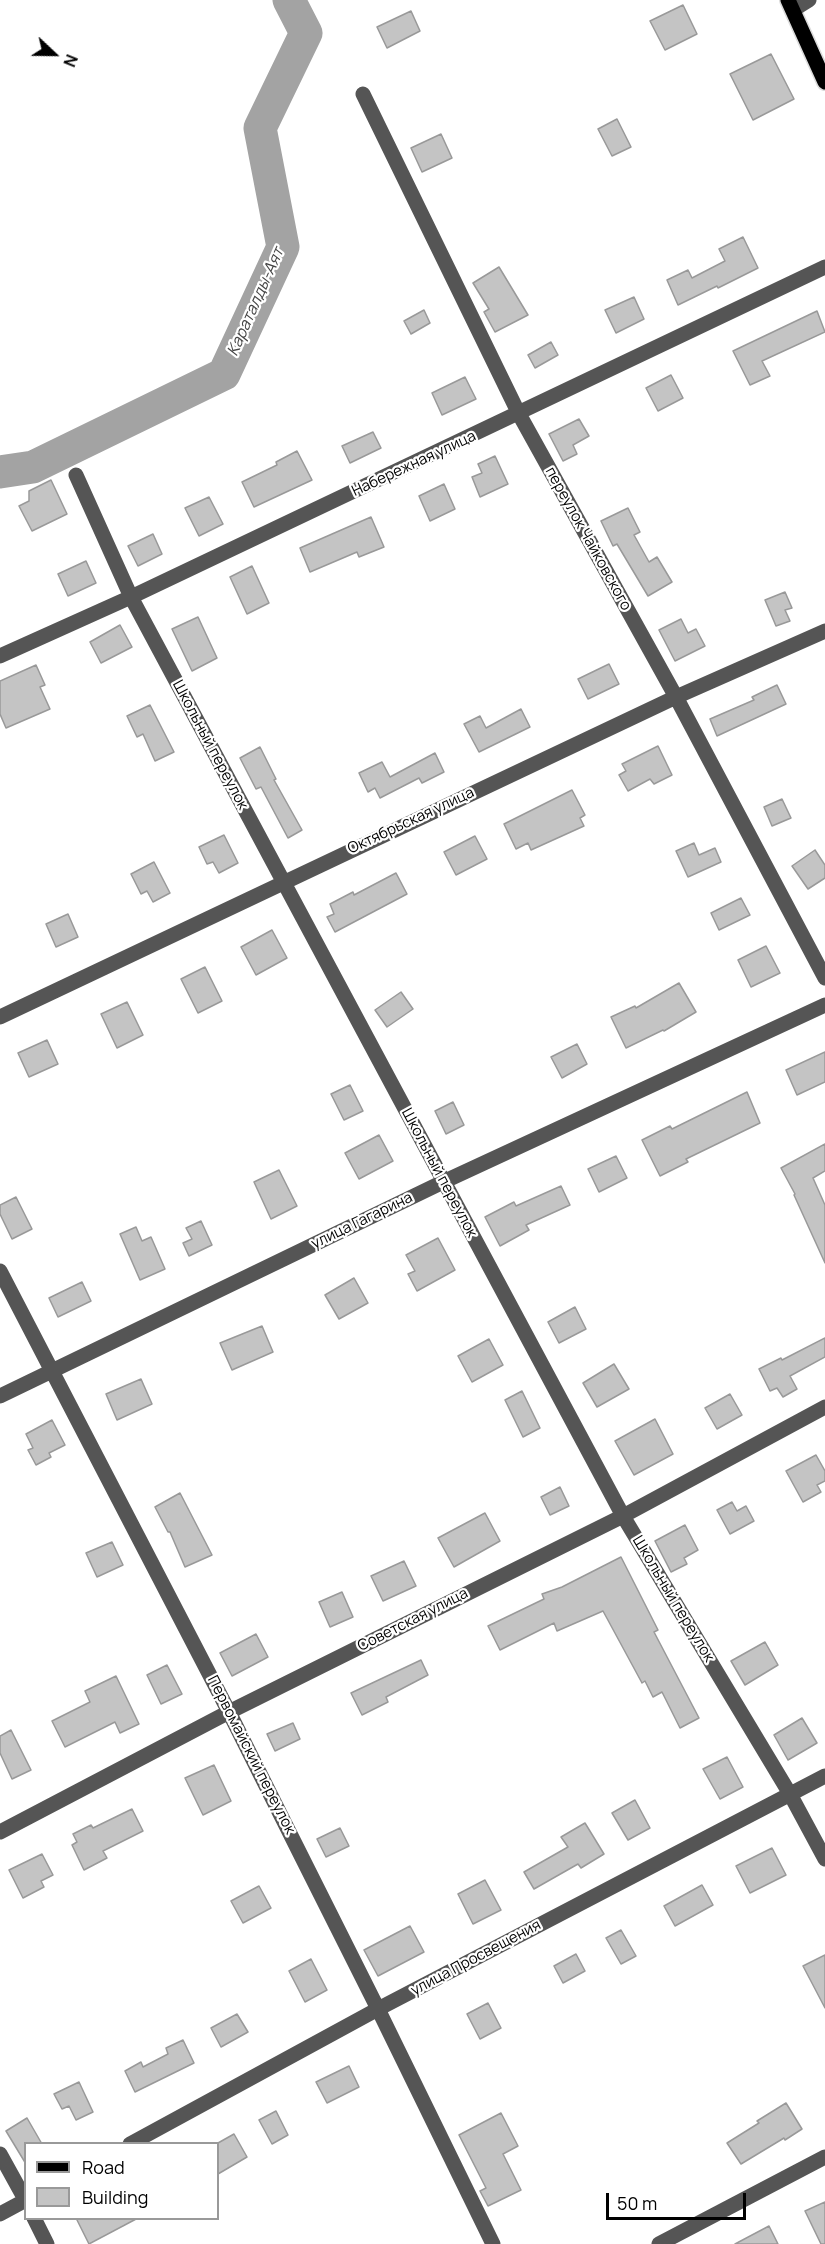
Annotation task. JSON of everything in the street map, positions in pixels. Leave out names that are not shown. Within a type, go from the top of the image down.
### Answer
[{"type":"main road","points":[[790,5],[825,82]]},
{"type":"street","points":[[790,5],[809,0]]},
{"type":"street","name":"переулок Чайковского","points":[[363,94],[519,414],[676,697],[825,978]]},
{"type":"street","points":[[820,269],[825,257]]},
{"type":"street","name":"Набережная улица","points":[[0,656],[131,597],[519,414],[820,269]]},
{"type":"street","name":"Школьный переулок","points":[[76,475],[131,597],[623,1516],[790,1794],[825,1859]]},
{"type":"street","name":"Октябрьская улица","points":[[0,1017],[676,697],[825,631]]},
{"type":"street","name":"улица Гагарина","points":[[0,1396],[443,1182],[825,1005]]},
{"type":"street","name":"Первомайский переулок","points":[[0,1271],[229,1712],[493,2244]]},
{"type":"street","name":"Советская улица","points":[[0,1832],[229,1712],[623,1516],[825,1407]]},
{"type":"street","name":"улица Просвещения","points":[[134,2142],[378,2009],[825,1776]]},
{"type":"street","points":[[0,2154],[24,2199]]},
{"type":"street","points":[[659,2244],[825,2157]]},
{"type":"street","points":[[0,2214],[24,2202]]},
{"type":"street","points":[[35,2220],[47,2244]]},
{"type":"building","points":[[683,5],[697,34],[665,50],[650,21]]},
{"type":"building","points":[[411,11],[420,31],[387,48],[377,27]]},
{"type":"building","points":[[771,54],[794,99],[753,120],[730,74]]},
{"type":"building","points":[[617,119],[631,147],[612,156],[598,129]]},
{"type":"building","points":[[441,134],[452,158],[422,172],[411,148]]},
{"type":"building","points":[[743,237],[758,268],[678,305],[667,280],[688,270],[692,278],[725,261],[719,249]]},
{"type":"building","points":[[499,267],[528,315],[495,332],[484,312],[489,309],[473,283]]},
{"type":"building","points":[[634,297],[644,319],[616,333],[605,310]]},
{"type":"building","points":[[424,310],[430,323],[411,334],[404,321]]},
{"type":"building","points":[[817,311],[825,332],[762,361],[770,376],[750,385],[733,351]]},
{"type":"building","points":[[551,342],[558,355],[535,368],[528,355]]},
{"type":"building","points":[[671,375],[683,398],[658,411],[646,388]]},
{"type":"building","points":[[465,377],[476,399],[442,415],[432,393]]},
{"type":"building","points":[[579,419],[589,436],[573,445],[577,454],[563,461],[549,434]]},
{"type":"building","points":[[373,432],[381,448],[350,463],[342,446]]},
{"type":"building","points":[[297,451],[312,480],[254,507],[242,482],[277,465],[276,462]]},
{"type":"building","points":[[495,456],[508,484],[480,497],[472,477],[482,473],[478,464]]},
{"type":"building","points":[[51,480],[67,514],[32,531],[19,506],[29,501],[29,491]]},
{"type":"building","points":[[444,484],[455,509],[430,521],[419,496]]},
{"type":"building","points":[[209,497],[223,524],[199,536],[185,508]]},
{"type":"building","points":[[628,508],[640,532],[634,535],[649,562],[657,557],[672,582],[648,596],[617,544],[613,546],[601,521]]},
{"type":"building","points":[[371,517],[384,547],[359,557],[357,552],[310,572],[300,548]]},
{"type":"building","points":[[153,534],[162,554],[138,566],[128,546]]},
{"type":"building","points":[[86,561],[96,583],[68,596],[58,574]]},
{"type":"building","points":[[252,566],[269,603],[247,614],[230,577]]},
{"type":"building","points":[[785,592],[792,608],[785,610],[790,621],[776,626],[765,600]]},
{"type":"building","points":[[198,617],[217,658],[192,671],[172,629]]},
{"type":"building","points":[[681,619],[688,633],[696,629],[705,646],[675,661],[659,630]]},
{"type":"building","points":[[120,625],[132,647],[101,663],[90,642]]},
{"type":"building","points":[[609,664],[619,684],[588,699],[578,679]]},
{"type":"building","points":[[36,665],[45,685],[40,687],[50,709],[6,728],[0,714],[0,681]]},
{"type":"building","points":[[777,685],[786,704],[717,736],[710,719],[754,700],[752,697]]},
{"type":"building","points":[[150,705],[174,752],[155,761],[143,734],[137,737],[127,716]]},
{"type":"building","points":[[521,709],[530,727],[479,752],[464,724],[480,716],[486,728]]},
{"type":"building","points":[[658,746],[672,775],[654,784],[650,779],[628,791],[619,775],[626,771],[622,764]]},
{"type":"building","points":[[260,747],[276,779],[274,780],[302,830],[288,838],[261,787],[256,789],[240,758]]},
{"type":"building","points":[[435,753],[444,772],[422,783],[419,778],[380,798],[375,788],[368,792],[359,773],[382,762],[390,777]]},
{"type":"building","points":[[572,790],[585,815],[580,818],[584,826],[531,850],[528,843],[516,849],[504,824]]},
{"type":"building","points":[[782,799],[791,818],[772,826],[764,807]]},
{"type":"building","points":[[224,835],[238,863],[219,873],[213,862],[207,864],[199,847]]},
{"type":"building","points":[[475,836],[487,859],[456,875],[444,852]]},
{"type":"building","points":[[694,843],[699,855],[715,848],[721,862],[688,877],[676,851]]},
{"type":"building","points":[[815,850],[825,865],[825,878],[808,889],[792,866]]},
{"type":"building","points":[[154,862],[170,893],[153,902],[147,891],[141,894],[131,874]]},
{"type":"building","points":[[396,873],[407,894],[335,932],[327,917],[334,914],[330,904],[353,892],[354,895]]},
{"type":"building","points":[[741,898],[750,915],[719,930],[711,913]]},
{"type":"building","points":[[68,914],[78,937],[56,947],[46,924]]},
{"type":"building","points":[[272,930],[287,958],[256,975],[241,947]]},
{"type":"building","points":[[766,946],[780,973],[751,987],[738,960]]},
{"type":"building","points":[[205,967],[222,1001],[198,1013],[181,979]]},
{"type":"building","points":[[679,983],[696,1012],[664,1031],[626,1048],[611,1017],[635,1006],[636,1008]]},
{"type":"building","points":[[401,992],[413,1009],[387,1027],[375,1010]]},
{"type":"building","points":[[127,1002],[143,1035],[117,1048],[101,1014]]},
{"type":"building","points":[[47,1040],[58,1064],[29,1077],[18,1053]]},
{"type":"building","points":[[577,1044],[587,1064],[562,1078],[551,1057]]},
{"type":"building","points":[[825,1052],[825,1082],[797,1095],[786,1070]]},
{"type":"building","points":[[350,1085],[363,1111],[344,1120],[331,1094]]},
{"type":"building","points":[[747,1092],[760,1123],[686,1159],[688,1162],[660,1176],[642,1140],[670,1126],[672,1129]]},
{"type":"building","points":[[453,1102],[464,1125],[446,1134],[435,1111]]},
{"type":"building","points":[[379,1135],[393,1161],[359,1179],[345,1153]]},
{"type":"building","points":[[825,1144],[825,1171],[813,1178],[825,1205],[825,1263],[781,1168]]},
{"type":"building","points":[[616,1156],[627,1178],[599,1192],[588,1169]]},
{"type":"building","points":[[279,1170],[297,1206],[271,1219],[254,1182]]},
{"type":"building","points":[[561,1186],[570,1205],[526,1225],[529,1230],[500,1246],[485,1217],[514,1202],[516,1206]]},
{"type":"building","points":[[16,1197],[32,1229],[12,1239],[0,1214],[0,1205]]},
{"type":"building","points":[[201,1221],[212,1245],[189,1256],[183,1243],[192,1239],[186,1228]]},
{"type":"building","points":[[136,1227],[142,1241],[151,1237],[165,1269],[140,1280],[120,1234]]},
{"type":"building","points":[[438,1238],[455,1270],[417,1291],[408,1274],[415,1271],[406,1255]]},
{"type":"building","points":[[354,1278],[368,1303],[339,1319],[325,1295]]},
{"type":"building","points":[[82,1282],[91,1301],[58,1317],[49,1298]]},
{"type":"building","points":[[575,1307],[586,1329],[559,1343],[548,1322]]},
{"type":"building","points":[[262,1326],[273,1352],[232,1370],[220,1343]]},
{"type":"building","points":[[825,1338],[825,1357],[790,1376],[797,1389],[783,1397],[777,1388],[770,1391],[759,1369]]},
{"type":"building","points":[[489,1339],[503,1365],[472,1382],[458,1356]]},
{"type":"building","points":[[614,1364],[629,1389],[597,1407],[583,1383]]},
{"type":"building","points":[[141,1379],[152,1404],[117,1420],[106,1394]]},
{"type":"building","points":[[522,1391],[540,1428],[523,1437],[505,1400]]},
{"type":"building","points":[[730,1394],[742,1415],[717,1429],[705,1408]]},
{"type":"building","points":[[655,1419],[673,1454],[634,1475],[615,1441]]},
{"type":"building","points":[[52,1420],[65,1445],[49,1453],[51,1457],[36,1465],[28,1450],[33,1448],[26,1434]]},
{"type":"building","points":[[816,1455],[825,1471],[825,1481],[817,1485],[821,1492],[803,1502],[786,1471]]},
{"type":"building","points":[[560,1487],[569,1506],[550,1515],[541,1497]]},
{"type":"building","points":[[180,1493],[212,1555],[185,1567],[170,1532],[155,1507]]},
{"type":"building","points":[[732,1502],[737,1511],[746,1506],[754,1521],[730,1534],[717,1510]]},
{"type":"building","points":[[485,1513],[500,1541],[454,1567],[438,1538]]},
{"type":"building","points":[[685,1525],[698,1550],[684,1558],[687,1564],[671,1572],[655,1541]]},
{"type":"building","points":[[112,1542],[123,1565],[97,1577],[86,1553]]},
{"type":"building","points":[[621,1557],[658,1630],[654,1632],[699,1718],[680,1728],[662,1692],[653,1697],[645,1681],[642,1683],[603,1611],[557,1631],[554,1623],[500,1650],[488,1626],[544,1599],[542,1594],[562,1587]]},
{"type":"building","points":[[404,1561],[416,1586],[383,1601],[371,1576]]},
{"type":"building","points":[[342,1592],[353,1617],[330,1627],[319,1602]]},
{"type":"building","points":[[256,1634],[268,1657],[232,1676],[220,1653]]},
{"type":"building","points":[[765,1642],[778,1665],[745,1685],[731,1661]]},
{"type":"building","points":[[421,1660],[428,1675],[386,1697],[388,1702],[362,1715],[351,1693]]},
{"type":"building","points":[[167,1665],[182,1694],[161,1704],[147,1675]]},
{"type":"building","points":[[116,1676],[139,1724],[120,1733],[115,1722],[65,1747],[52,1721],[90,1702],[85,1691]]},
{"type":"building","points":[[802,1718],[817,1743],[788,1760],[774,1735]]},
{"type":"building","points":[[293,1723],[300,1739],[275,1751],[267,1734]]},
{"type":"building","points":[[11,1730],[31,1770],[12,1779],[0,1753],[0,1736]]},
{"type":"building","points":[[727,1757],[743,1787],[720,1799],[703,1769]]},
{"type":"building","points":[[214,1765],[231,1801],[203,1815],[185,1778]]},
{"type":"building","points":[[635,1800],[650,1828],[628,1840],[612,1813]]},
{"type":"building","points":[[132,1809],[143,1831],[103,1851],[107,1858],[84,1870],[72,1845],[77,1842],[73,1834],[91,1825],[93,1828]]},
{"type":"building","points":[[585,1823],[604,1854],[581,1868],[578,1864],[534,1889],[524,1872],[568,1847],[561,1837]]},
{"type":"building","points":[[340,1828],[349,1846],[326,1857],[317,1839]]},
{"type":"building","points":[[772,1848],[786,1875],[750,1893],[736,1866]]},
{"type":"building","points":[[42,1854],[53,1875],[41,1881],[44,1887],[23,1898],[9,1870]]},
{"type":"building","points":[[485,1880],[501,1910],[473,1924],[458,1894]]},
{"type":"building","points":[[702,1885],[713,1905],[675,1926],[664,1906]]},
{"type":"building","points":[[259,1886],[271,1908],[243,1923],[231,1901]]},
{"type":"building","points":[[410,1926],[424,1952],[378,1976],[364,1950]]},
{"type":"building","points":[[621,1930],[636,1956],[621,1964],[606,1938]]},
{"type":"building","points":[[576,1954],[585,1971],[563,1983],[554,1966]]},
{"type":"building","points":[[825,1955],[825,2008],[803,1966]]},
{"type":"building","points":[[311,1959],[327,1990],[305,2002],[289,1971]]},
{"type":"building","points":[[488,2003],[501,2028],[480,2039],[467,2014]]},
{"type":"building","points":[[237,2014],[248,2032],[221,2047],[211,2028]]},
{"type":"building","points":[[183,2040],[194,2063],[135,2092],[125,2071],[141,2062],[143,2067],[168,2054],[166,2048]]},
{"type":"building","points":[[349,2066],[359,2087],[327,2103],[316,2082]]},
{"type":"building","points":[[79,2082],[93,2112],[76,2120],[69,2106],[62,2109],[54,2094]]},
{"type":"building","points":[[786,2103],[802,2129],[741,2164],[727,2143]]},
{"type":"building","points":[[276,2111],[288,2135],[272,2144],[259,2120]]},
{"type":"building","points":[[501,2113],[518,2146],[503,2154],[521,2190],[488,2206],[480,2191],[486,2188],[459,2135]]},
{"type":"building","points":[[27,2118],[41,2142],[24,2142],[24,2161],[6,2131]]},
{"type":"building","points":[[234,2134],[247,2157],[219,2173],[219,2142]]},
{"type":"building","points":[[825,2202],[825,2244],[821,2244],[805,2211]]},
{"type":"building","points":[[77,2220],[134,2220],[89,2244]]},
{"type":"building","points":[[769,2226],[778,2244],[735,2244]]},
{"type":"waterway","name":"Караталды-Аят","points":[[0,472],[33,467],[224,374],[283,247],[260,128],[306,33],[289,0]]}]
